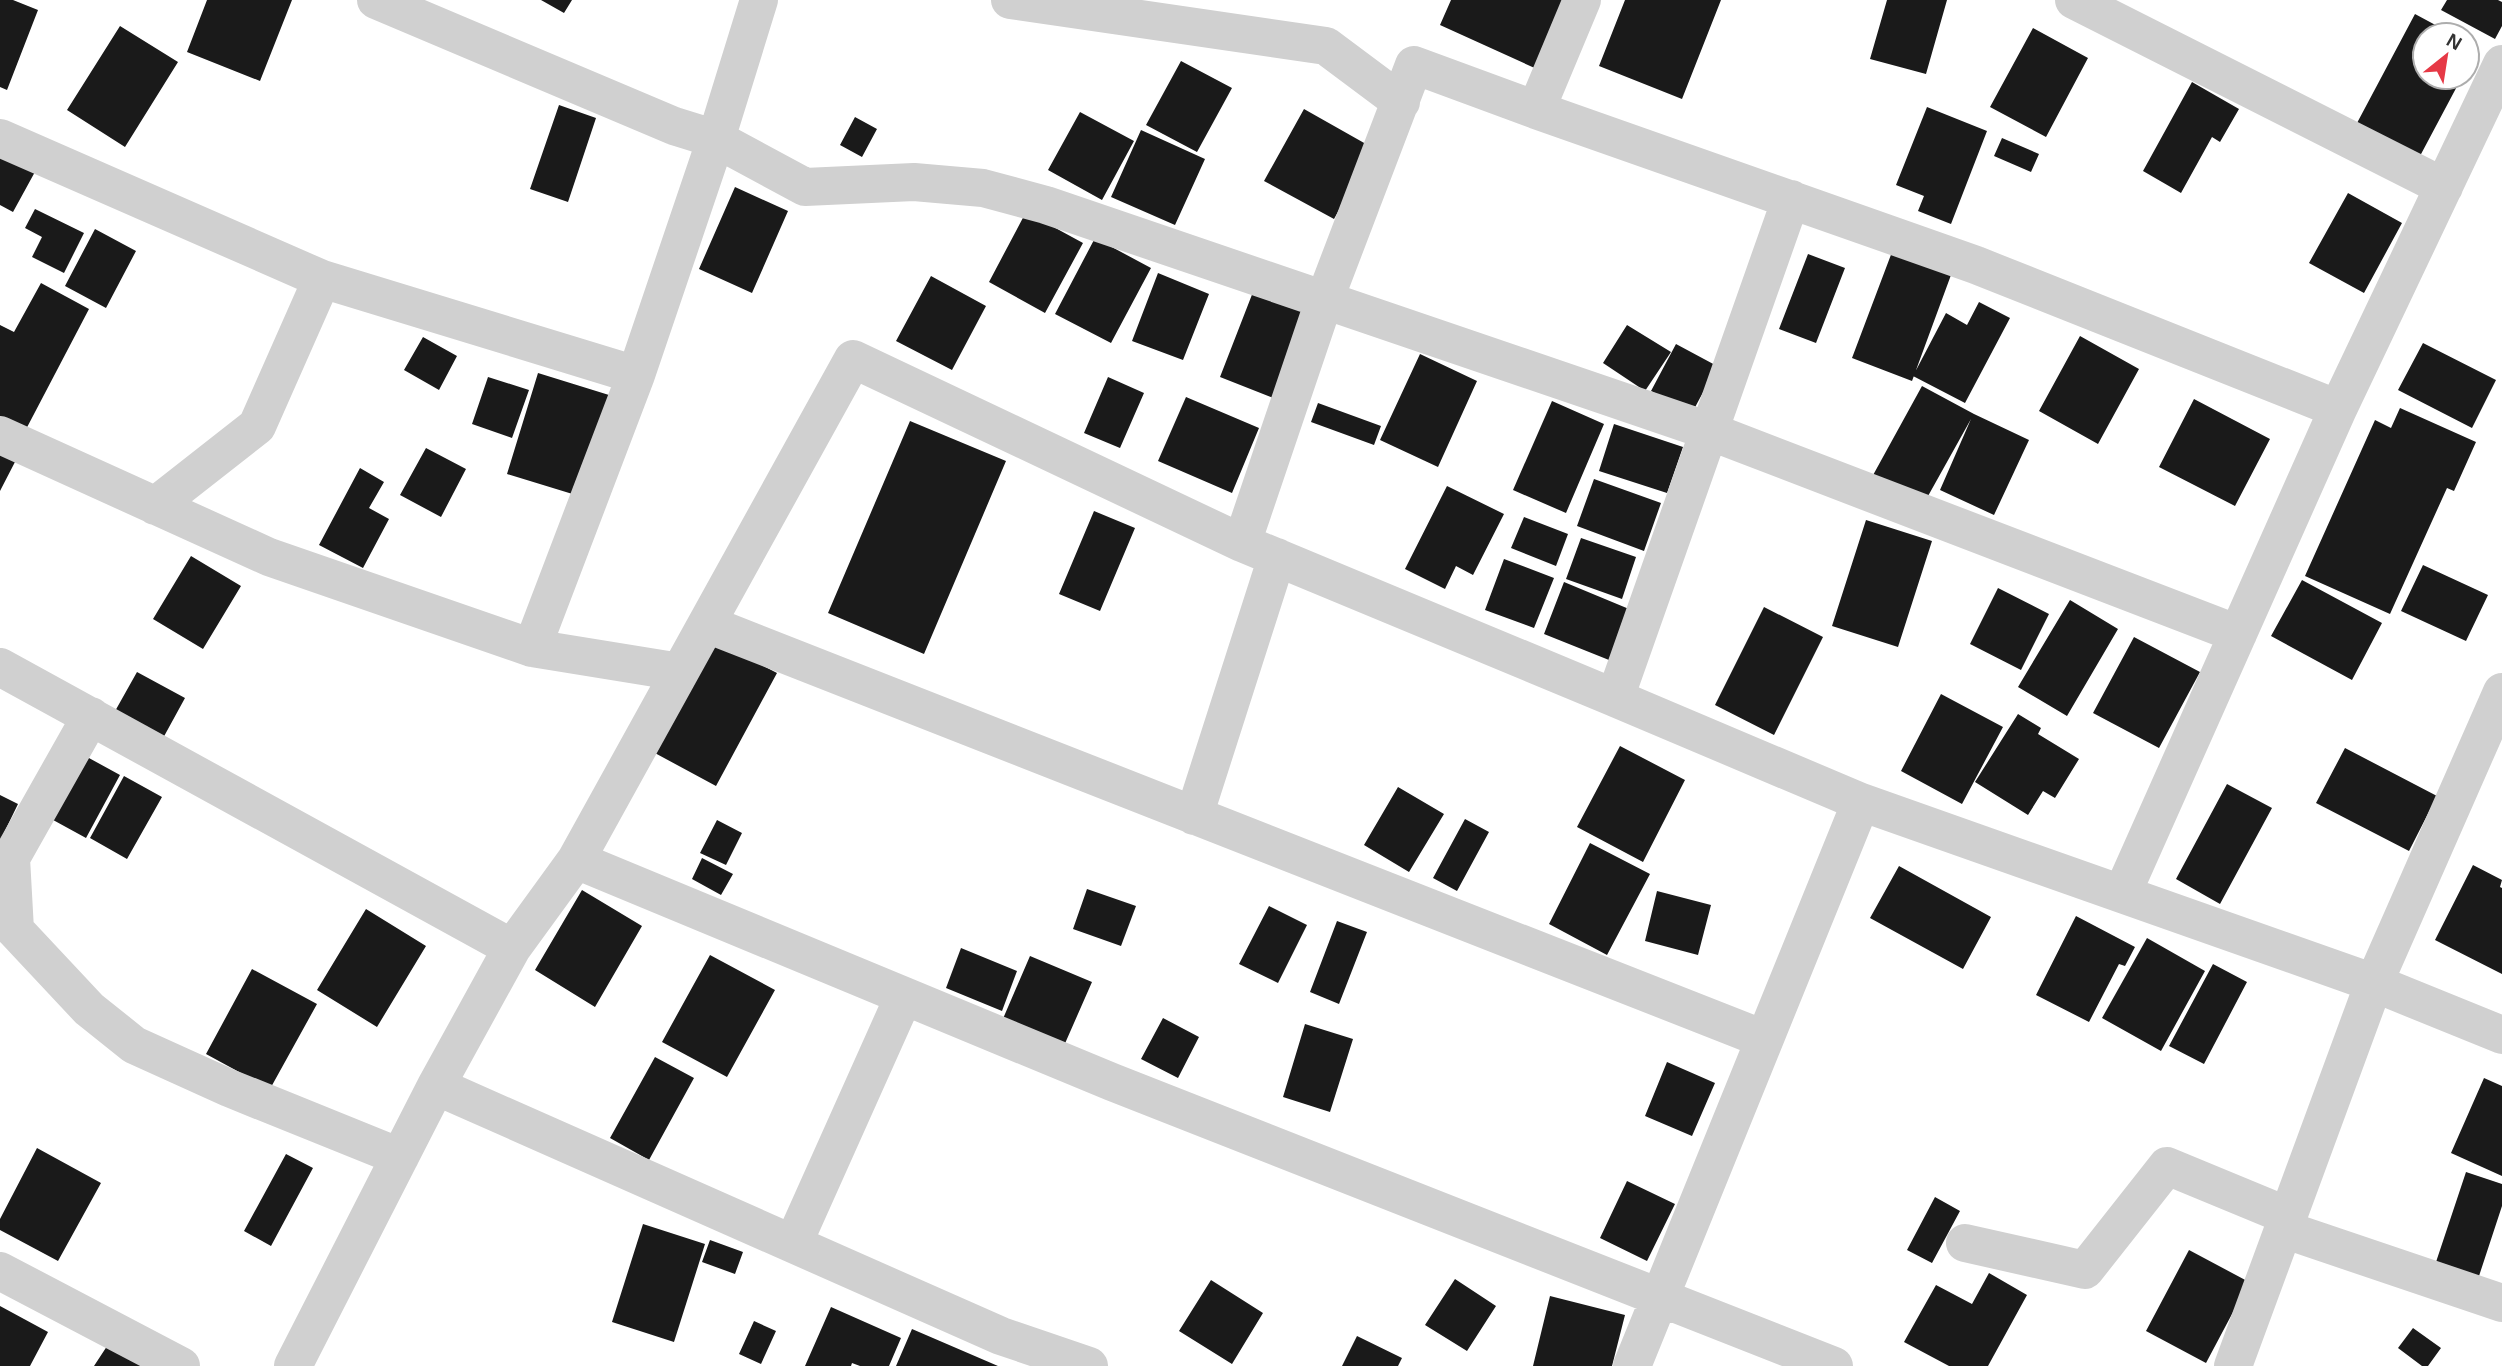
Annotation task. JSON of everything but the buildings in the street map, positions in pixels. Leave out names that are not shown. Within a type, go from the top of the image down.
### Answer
[{"type":"street","points":[[376,0],[674,126],[716,139],[805,187],[914,181],[983,188],[1046,205],[1709,431],[2238,634]]},
{"type":"street","points":[[532,648],[636,375],[716,139],[759,0]]},
{"type":"street","points":[[1010,0],[1326,46],[1401,102]]},
{"type":"street","points":[[1536,110],[1582,0]]},
{"type":"street","points":[[2074,0],[2444,187]]},
{"type":"street","points":[[2122,894],[2338,409],[2502,64]]},
{"type":"street","points":[[1242,543],[1324,301],[1414,65],[1976,264],[2338,409]]},
{"type":"street","points":[[0,138],[322,279],[636,375]]},
{"type":"street","points":[[1615,698],[1791,199]]},
{"type":"street","points":[[155,506],[257,426],[322,279]]},
{"type":"street","points":[[293,1366],[436,1086],[512,948],[576,860],[853,359],[1242,543],[1861,802],[2374,983],[2502,1035]]},
{"type":"street","points":[[0,435],[269,557],[532,648],[680,672]]},
{"type":"street","points":[[1194,816],[1277,557]]},
{"type":"street","points":[[707,624],[1764,1039]]},
{"type":"street","points":[[0,667],[512,948]]},
{"type":"street","points":[[2232,1366],[2374,983],[2502,692]]},
{"type":"street","points":[[0,897],[11,858],[90,716]]},
{"type":"street","points":[[1632,1366],[1861,802]]},
{"type":"street","points":[[11,858],[15,930],[89,1009],[134,1045],[229,1088],[400,1157]]},
{"type":"street","points":[[576,860],[1112,1082],[1834,1366]]},
{"type":"street","points":[[793,1244],[904,996]]},
{"type":"street","points":[[436,1086],[1001,1336],[1028,1356],[1089,1366]]},
{"type":"street","points":[[1965,1243],[2085,1270],[2166,1166],[2285,1223],[2502,1303]]},
{"type":"street","points":[[0,1271],[180,1366]]}]
